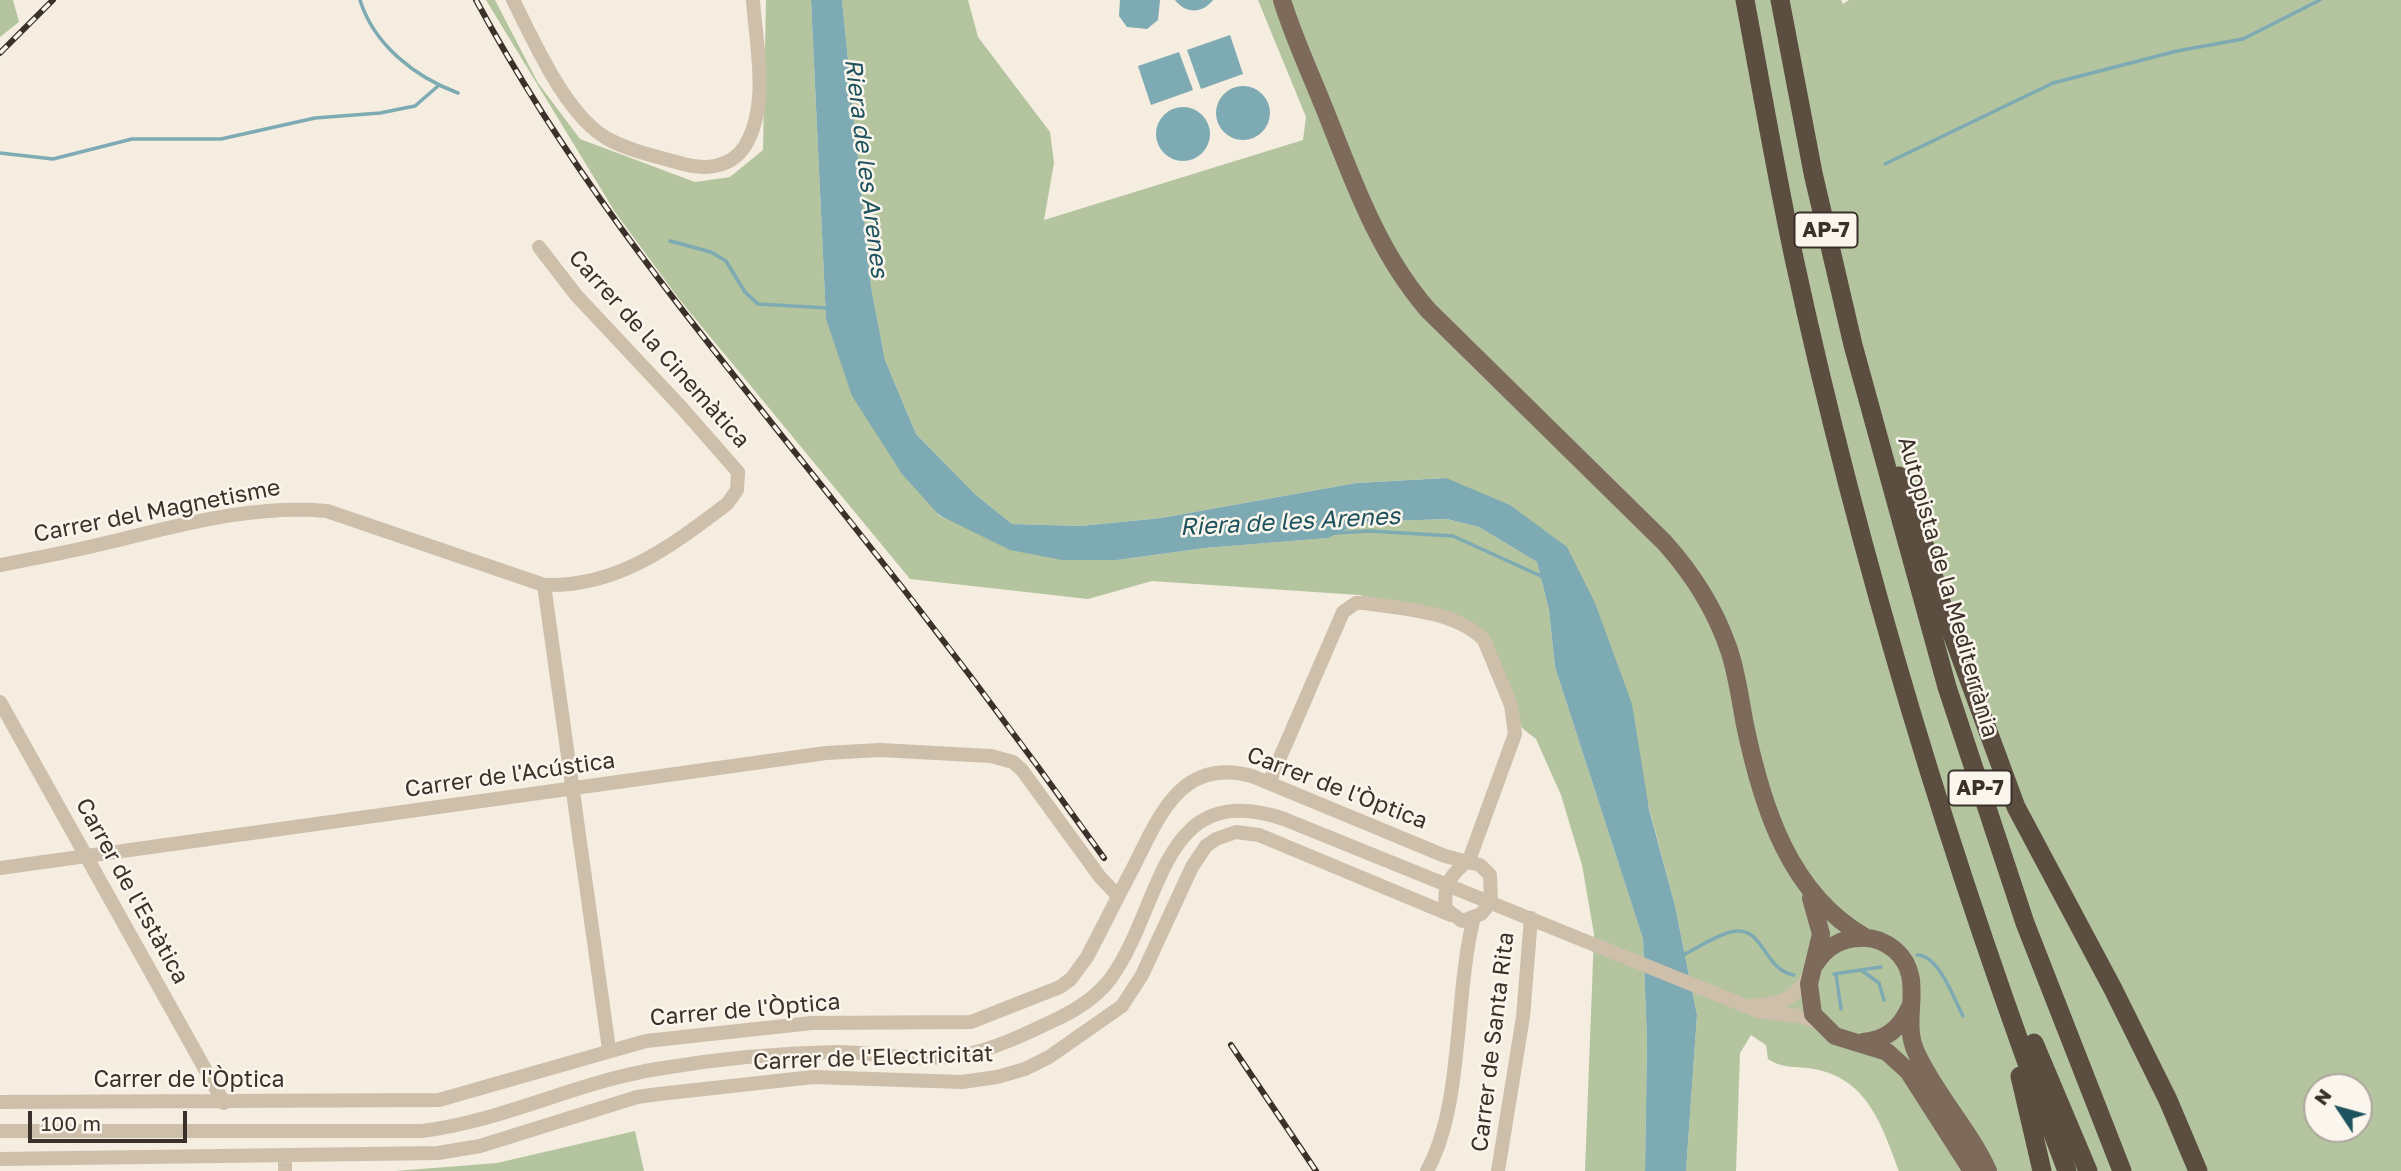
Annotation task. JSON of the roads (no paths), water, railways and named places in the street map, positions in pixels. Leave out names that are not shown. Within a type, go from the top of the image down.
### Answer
[{"type":"highway","name":"AP-7","points":[[1745,0],[1791,244],[1823,382],[1915,724],[1986,944],[2067,1171]]},
{"type":"highway","name":"Autopista de la Mediterrània","points":[[1780,0],[1813,173],[1853,345],[1886,456],[1943,673],[2025,923],[2122,1171]]},
{"type":"highway","points":[[1886,456],[1912,503],[1944,612],[2016,807],[2113,989],[2198,1171]]},
{"type":"highway","points":[[1979,921],[2004,966],[2044,1071],[2088,1171]]},
{"type":"highway","points":[[1986,944],[1984,975],[2020,1076],[2042,1171]]},
{"type":"main road","points":[[1282,0],[1371,222],[1410,289],[1664,542],[1704,594],[1729,650],[1764,801],[1808,890],[1821,934],[1813,969],[1810,1003],[1819,1023],[1835,1036],[1886,1052],[1909,1071],[1972,1171]]},
{"type":"main road","points":[[1808,890],[1829,914],[1865,937],[1892,947],[1906,963],[1913,984],[1910,1033],[1915,1051],[1989,1171]]},
{"type":"main road","points":[[1813,969],[1836,943],[1865,937]]},
{"type":"main road","points":[[1852,1042],[1886,1036],[1900,1025],[1911,1006]]},
{"type":"street","points":[[513,0],[549,71],[588,124],[618,144],[696,167],[724,164],[744,148],[749,136],[760,89],[753,0]]},
{"type":"street","name":"Carrer de la Cinemàtica","points":[[539,247],[576,295],[734,465],[739,484]]},
{"type":"street","name":"Carrer del Magnetisme","points":[[0,565],[174,526],[269,509],[294,508],[327,511],[544,584],[566,585],[603,579],[642,563],[727,504],[739,484]]},
{"type":"street","points":[[544,584],[609,1049]]},
{"type":"street","points":[[1269,783],[1343,612],[1356,603],[1365,603],[1441,617],[1478,634],[1484,640],[1511,705],[1515,727],[1512,748],[1467,863],[1448,885]]},
{"type":"street","name":"Carrer de l'Estàtica","points":[[0,702],[224,1103]]},
{"type":"street","name":"Carrer de l'Acústica","points":[[0,868],[852,751],[1002,757],[1022,770],[1094,870],[1118,896]]},
{"type":"street","name":"Carrer de l'Òptica","points":[[0,1102],[439,1100],[609,1049],[646,1041],[812,1023],[955,1024],[986,1018],[1048,992],[1071,979],[1087,957],[1159,815],[1179,790],[1201,777],[1226,771],[1238,772],[1269,783],[1467,863]]},
{"type":"street","points":[[0,1130],[422,1131],[469,1124],[629,1074],[679,1066],[822,1053],[928,1058],[962,1055],[1047,1024],[1086,1003],[1099,991],[1121,962],[1184,835],[1207,816],[1227,810],[1259,811],[1284,819],[1765,1013],[1799,1016],[1819,1023]]},
{"type":"street","name":"Carrer de l'Electricitat","points":[[0,1158],[285,1164],[459,1151],[637,1097],[813,1077],[945,1083],[1012,1074],[1049,1057],[1122,1006],[1142,975],[1198,856],[1216,839],[1236,832],[1259,835],[1462,918]]},
{"type":"street","name":"Carrer de l'Òptica","points":[[1445,856],[1448,885],[1462,918]]},
{"type":"street","points":[[1467,863],[1480,865],[1490,875],[1491,902]]},
{"type":"street","name":"Carrer de l'Electricitat","points":[[1413,899],[1428,902],[1448,885]]},
{"type":"street","points":[[1427,1171],[1445,1130],[1468,941],[1462,918],[1491,902]]},
{"type":"street","name":"Carrer de Santa Rita","points":[[1498,1171],[1523,1017],[1531,918]]},
{"type":"street","points":[[1740,1003],[1779,1003],[1798,991],[1813,969]]},
{"type":"water","points":[[811,0],[842,0],[871,287],[885,360],[916,434],[976,495],[1012,524],[1081,526],[1161,518],[1356,483],[1446,478],[1510,505],[1567,547],[1595,603],[1632,704],[1649,809],[1675,906],[1697,1015],[1686,1171],[1645,1171],[1647,1041],[1643,939],[1555,667],[1549,610],[1537,562],[1479,527],[1447,519],[1362,522],[1328,538],[1205,548],[1117,560],[1062,560],[1010,550],[939,515],[902,474],[852,396],[826,319]]},
{"type":"water","points":[[1120,0],[1160,0],[1158,20],[1147,29],[1127,27],[1119,16]]},
{"type":"water","points":[[1175,0],[1213,0],[1204,8],[1189,10]]},
{"type":"water","points":[[1230,35],[1243,74],[1201,89],[1187,50]]},
{"type":"water","points":[[1179,52],[1193,90],[1151,105],[1138,66]]},
{"type":"water","points":[[1243,86],[1262,94],[1270,113],[1262,132],[1243,140],[1224,132],[1216,113],[1224,94]]},
{"type":"water","points":[[1183,107],[1202,115],[1210,134],[1202,153],[1183,161],[1164,153],[1156,134],[1164,115]]},
{"type":"waterway","points":[[360,0],[375,31],[398,57],[427,78],[458,93]]},
{"type":"waterway","points":[[1885,164],[2053,83],[2177,51],[2243,39],[2320,0]]},
{"type":"waterway","points":[[0,153],[53,159],[132,139],[221,139],[315,118],[380,113],[415,106],[438,86]]},
{"type":"waterway","points":[[670,241],[711,252],[726,261],[745,292],[758,304],[827,308]]},
{"type":"waterway","name":"Riera de les Arenes","points":[[1336,533],[1369,531],[1453,536],[1543,577]]},
{"type":"waterway","points":[[1683,955],[1721,935],[1739,931],[1749,933],[1775,964],[1794,975]]},
{"type":"waterway","points":[[1917,955],[1925,957],[1939,970],[1963,1016]]},
{"type":"waterway","points":[[1834,974],[1881,967]]},
{"type":"waterway","points":[[1861,970],[1879,983],[1884,1000]]},
{"type":"waterway","points":[[1836,974],[1841,1009]]},
{"type":"railway","points":[[0,53],[53,0]]},
{"type":"railway","points":[[476,0],[556,134],[643,258],[937,633],[1104,858]]},
{"type":"railway","points":[[1231,1045],[1316,1171]]}]
